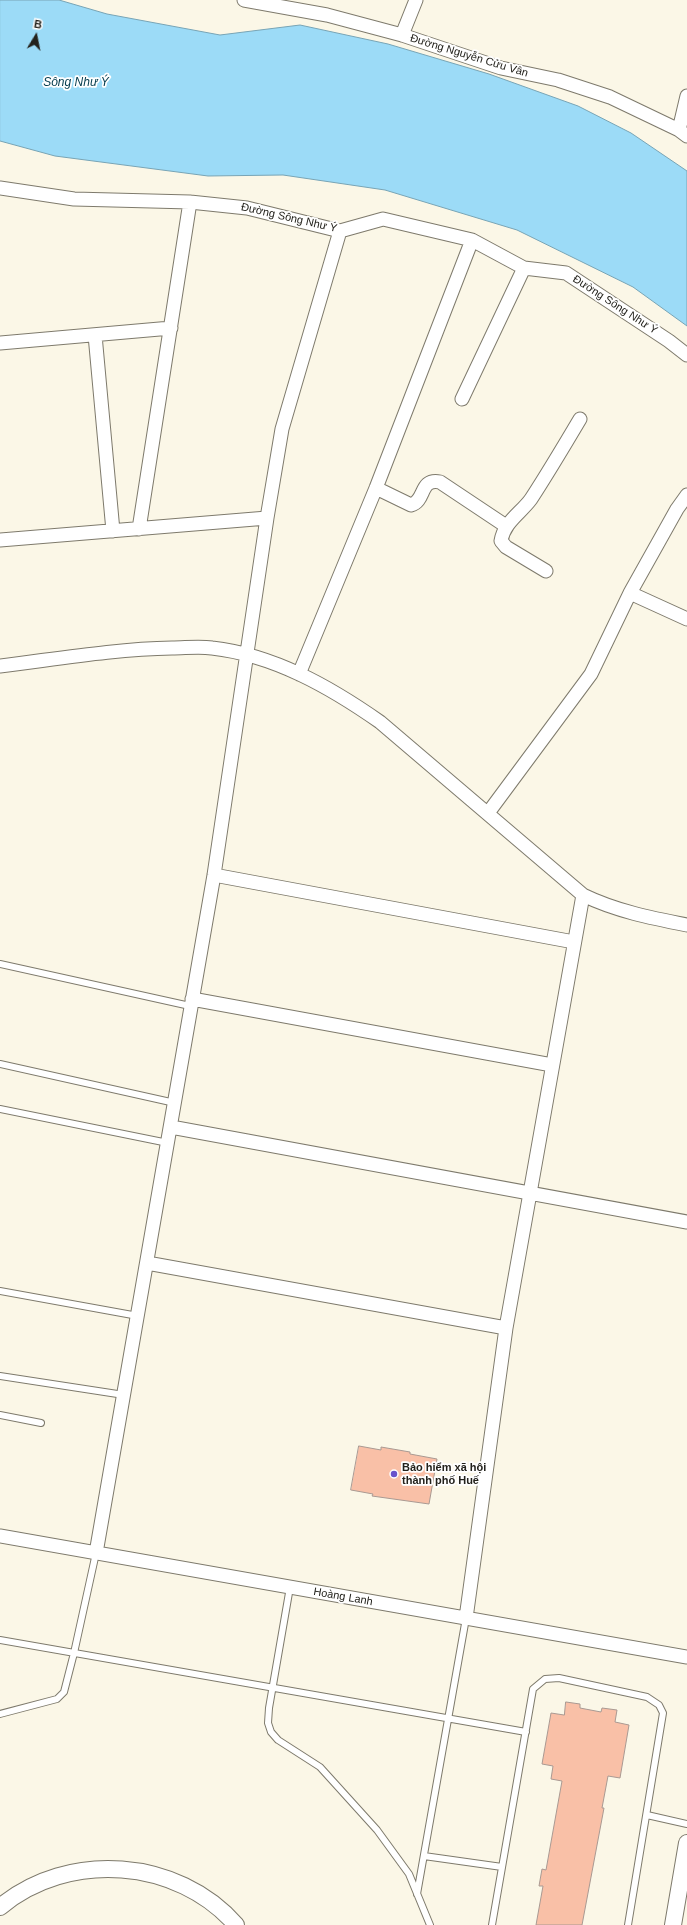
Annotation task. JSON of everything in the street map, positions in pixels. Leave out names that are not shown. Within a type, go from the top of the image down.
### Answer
[{"type":"street","name":"Đường Nguyễn Cửu Vân","points":[[244,0],[327,15],[402,36],[501,68],[558,80],[610,97],[683,133]]},
{"type":"street","points":[[402,36],[416,0]]},
{"type":"street","points":[[683,133],[687,96]]},
{"type":"street","name":"Đường Sông Như Ý","points":[[0,188],[74,199],[190,202],[247,208],[340,231],[383,219],[472,240],[524,268],[566,273],[669,341],[687,355]]},
{"type":"street","points":[[140,529],[190,202]]},
{"type":"street","points":[[96,1553],[214,875],[248,654],[266,518],[282,429],[340,231]]},
{"type":"street","points":[[299,674],[376,488],[472,240]]},
{"type":"street","points":[[462,399],[524,268]]},
{"type":"street","points":[[0,344],[171,328]]},
{"type":"street","points":[[95,335],[113,531]]},
{"type":"street","points":[[546,571],[506,547],[501,541],[506,526],[530,500],[580,419]]},
{"type":"street","points":[[376,488],[411,505],[418,500],[428,483],[433,481],[440,482],[506,526]]},
{"type":"street","points":[[488,813],[591,674],[630,593],[677,509],[687,495]]},
{"type":"street","points":[[0,540],[266,518]]},
{"type":"street","points":[[630,593],[687,619]]},
{"type":"street","points":[[0,666],[148,648],[211,648],[248,654],[299,674],[344,697],[380,722],[583,895],[606,906],[687,925]]},
{"type":"street","points":[[214,875],[574,942]]},
{"type":"street","points":[[466,1618],[506,1328],[583,895]]},
{"type":"street","points":[[191,1003],[552,1065]]},
{"type":"street","points":[[171,1127],[687,1222]]},
{"type":"street","points":[[147,1263],[506,1328]]},
{"type":"street","name":"Hoàng Lanh","points":[[0,1536],[687,1656]]},
{"type":"street","points":[[673,1925],[687,1843]]},
{"type":"street","points":[[0,1907],[11,1898],[40,1882],[72,1872],[105,1868],[139,1870],[171,1879],[201,1894],[228,1915],[236,1925]]},
{"type":"lane","points":[[0,964],[191,1003]]},
{"type":"lane","points":[[0,1064],[175,1103]]},
{"type":"lane","points":[[0,1109],[168,1143]]},
{"type":"lane","points":[[0,1291],[138,1316]]},
{"type":"lane","points":[[0,1376],[124,1395]]},
{"type":"lane","points":[[0,1415],[40,1423]]},
{"type":"lane","points":[[0,1714],[57,1699],[64,1692],[96,1553]]},
{"type":"lane","points":[[290,1587],[268,1723],[278,1740],[320,1767],[372,1824],[409,1874],[430,1925]]},
{"type":"lane","points":[[417,1894],[466,1618]]},
{"type":"lane","points":[[0,1640],[526,1732]]},
{"type":"lane","points":[[492,1925],[534,1689],[545,1679],[559,1678],[647,1697],[658,1705],[663,1714],[628,1925]]},
{"type":"lane","points":[[647,1815],[687,1824]]},
{"type":"lane","points":[[424,1856],[502,1867]]},
{"type":"water","name":"Sông Như Ý","points":[[0,0],[59,0],[107,14],[220,35],[300,25],[388,44],[489,74],[578,106],[631,133],[687,171],[687,326],[633,287],[517,230],[385,190],[283,175],[208,176],[55,156],[0,141]]},
{"type":"building","name":"Bảo hiểm xã hội thành phố Huế","points":[[359,1446],[381,1450],[381,1447],[437,1459],[429,1504],[372,1496],[373,1494],[351,1490]]},
{"type":"building","points":[[566,1702],[580,1704],[580,1708],[601,1712],[602,1708],[617,1710],[615,1722],[629,1725],[620,1778],[608,1776],[602,1808],[604,1808],[582,1925],[536,1925],[543,1886],[539,1886],[542,1869],[546,1870],[562,1781],[551,1779],[553,1766],[542,1764],[551,1713],[564,1715]]},
{"type":"place","name":"Bảo hiểm xã hội thành phố Huế","points":[[394,1474]]}]
